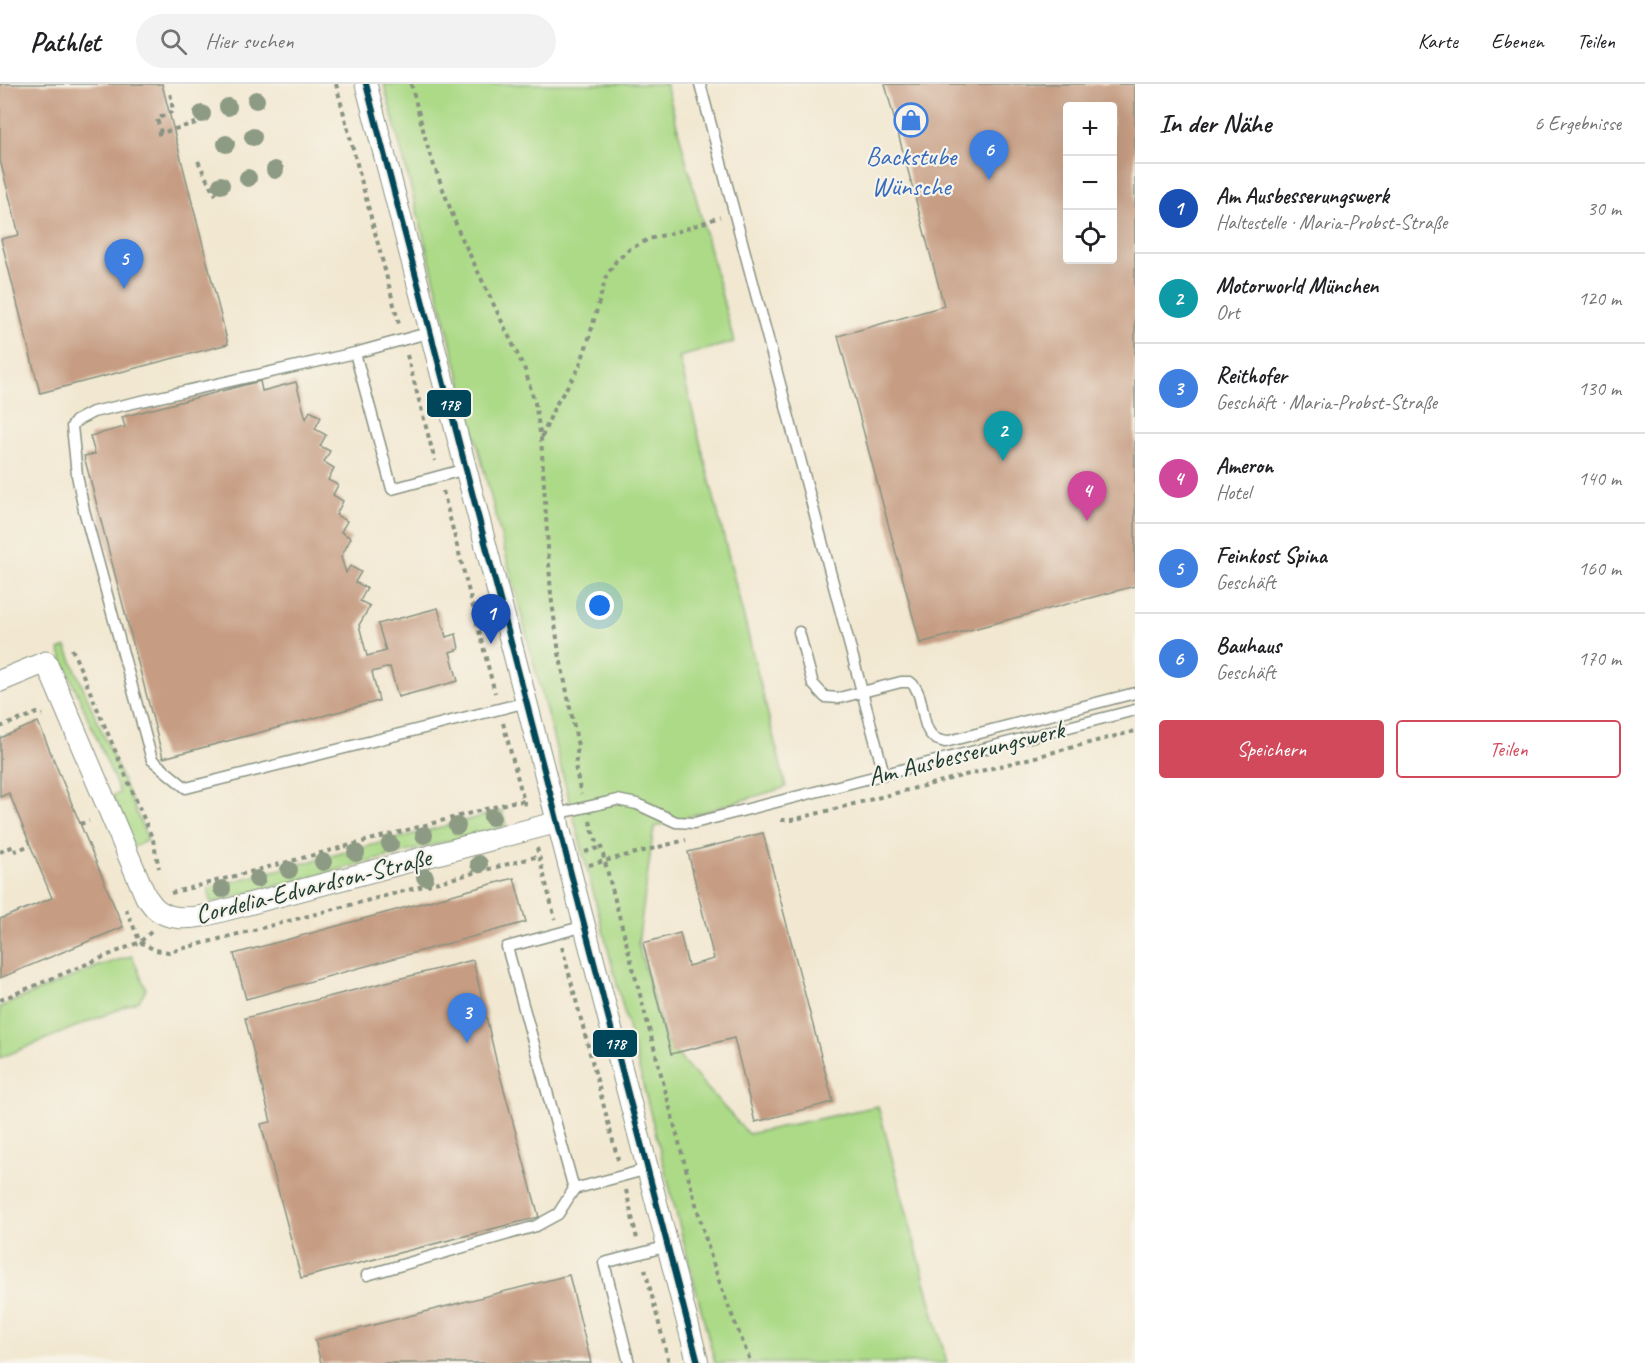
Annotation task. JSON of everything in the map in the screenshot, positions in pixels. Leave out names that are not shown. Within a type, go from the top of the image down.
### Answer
[{"type":"street","points":[[366,84],[699,1363]]},
{"type":"street","name":"Cordelia-Edvardson-Straße","points":[[0,681],[46,662],[146,897],[155,909],[167,915],[186,919],[203,916],[557,818]]},
{"type":"lane","points":[[700,84],[884,774]]},
{"type":"lane","points":[[431,332],[355,353],[93,412],[76,421],[72,426],[77,475],[84,510],[152,760],[186,788],[527,702]]},
{"type":"lane","points":[[355,353],[392,489],[466,469]]},
{"type":"lane","points":[[799,632],[813,684],[825,697],[839,698],[910,681],[916,686],[929,731],[935,738],[945,742],[1135,693]]},
{"type":"lane","name":"Am Ausbesserungswerk","points":[[557,818],[585,806],[617,800],[637,804],[676,822],[694,823],[1135,710]]},
{"type":"lane","points":[[574,1188],[507,947],[585,926]]},
{"type":"lane","points":[[367,1275],[536,1226],[558,1214],[574,1188],[648,1169]]},
{"type":"lane","points":[[628,1363],[604,1263],[668,1246]]},
{"type":"path","points":[[411,84],[429,152],[459,232],[525,370],[535,403],[542,438],[551,595],[559,653],[578,746],[575,766],[595,839],[601,848],[710,1254],[751,1363]]},
{"type":"path","points":[[170,92],[173,111],[157,119],[159,133],[196,123]]},
{"type":"path","points":[[198,161],[216,195]]},
{"type":"path","points":[[542,438],[555,406],[579,368],[606,277],[616,261],[630,249],[649,239],[734,213]]},
{"type":"path","points":[[72,649],[153,840],[160,871]]},
{"type":"path","points":[[0,727],[37,713],[43,714],[46,718]]},
{"type":"path","points":[[165,888],[175,892],[512,802],[525,802]]},
{"type":"path","points":[[80,824],[88,821]]},
{"type":"path","points":[[0,852],[14,846],[16,851],[30,845]]},
{"type":"path","points":[[126,909],[140,942],[154,950],[169,952],[539,856]]},
{"type":"path","points":[[0,1000],[140,942],[167,915]]},
{"type":"green space","points":[[384,84],[666,84],[734,342],[679,357],[786,787],[654,827],[638,944],[666,1042],[748,1134],[878,1106],[947,1363],[715,1363]]},
{"type":"green space","points":[[66,647],[148,840],[133,847],[112,796],[120,793],[59,650]]},
{"type":"green space","points":[[502,811],[506,826],[211,903],[208,888]]},
{"type":"green space","points":[[132,956],[146,989],[139,1001],[0,1058],[0,1007],[99,966]]},
{"type":"building","points":[[0,84],[162,84],[228,344],[40,393],[1,239],[19,235],[0,160]]},
{"type":"building","points":[[885,84],[1135,84],[1135,586],[920,643],[838,336],[944,306]]},
{"type":"building","points":[[260,381],[262,391],[296,382],[306,419],[310,411],[321,417],[315,429],[326,435],[320,446],[330,451],[324,462],[334,468],[328,480],[338,485],[333,495],[343,501],[336,515],[347,521],[341,532],[351,538],[341,557],[346,573],[350,566],[361,572],[355,582],[367,588],[360,601],[370,606],[359,625],[367,656],[386,651],[378,624],[438,608],[446,637],[456,634],[459,649],[450,652],[458,681],[398,697],[390,667],[372,672],[379,701],[163,758],[84,456],[95,454],[90,436],[125,427],[122,417]]},
{"type":"building","points":[[38,722],[123,927],[0,978],[0,919],[52,898],[9,793],[0,797],[0,738]]},
{"type":"building","points":[[763,833],[833,1102],[755,1122],[734,1038],[671,1054],[643,943],[680,933],[688,966],[714,959],[688,852]]},
{"type":"building","points":[[514,878],[526,922],[246,999],[234,954]]},
{"type":"building","points":[[473,960],[497,1064],[539,1217],[301,1278],[261,1124],[271,1122],[245,1018]]},
{"type":"building","points":[[569,1275],[591,1363],[321,1363],[315,1340]]},
{"type":"transit line","name":"178","points":[[366,84],[698,1363]]},
{"type":"place","name":"Backstube Wünsche","points":[[911,120]]},
{"type":"place","name":"Bauhaus","points":[[989,180]]},
{"type":"place","name":"Feinkost Spina","points":[[124,289]]},
{"type":"place","name":"Motorworld München","points":[[1003,461]]},
{"type":"place","name":"Ameron","points":[[1087,521]]},
{"type":"place","name":"Am Ausbesserungswerk","points":[[491,644]]},
{"type":"place","name":"Reithofer","points":[[467,1043]]}]
